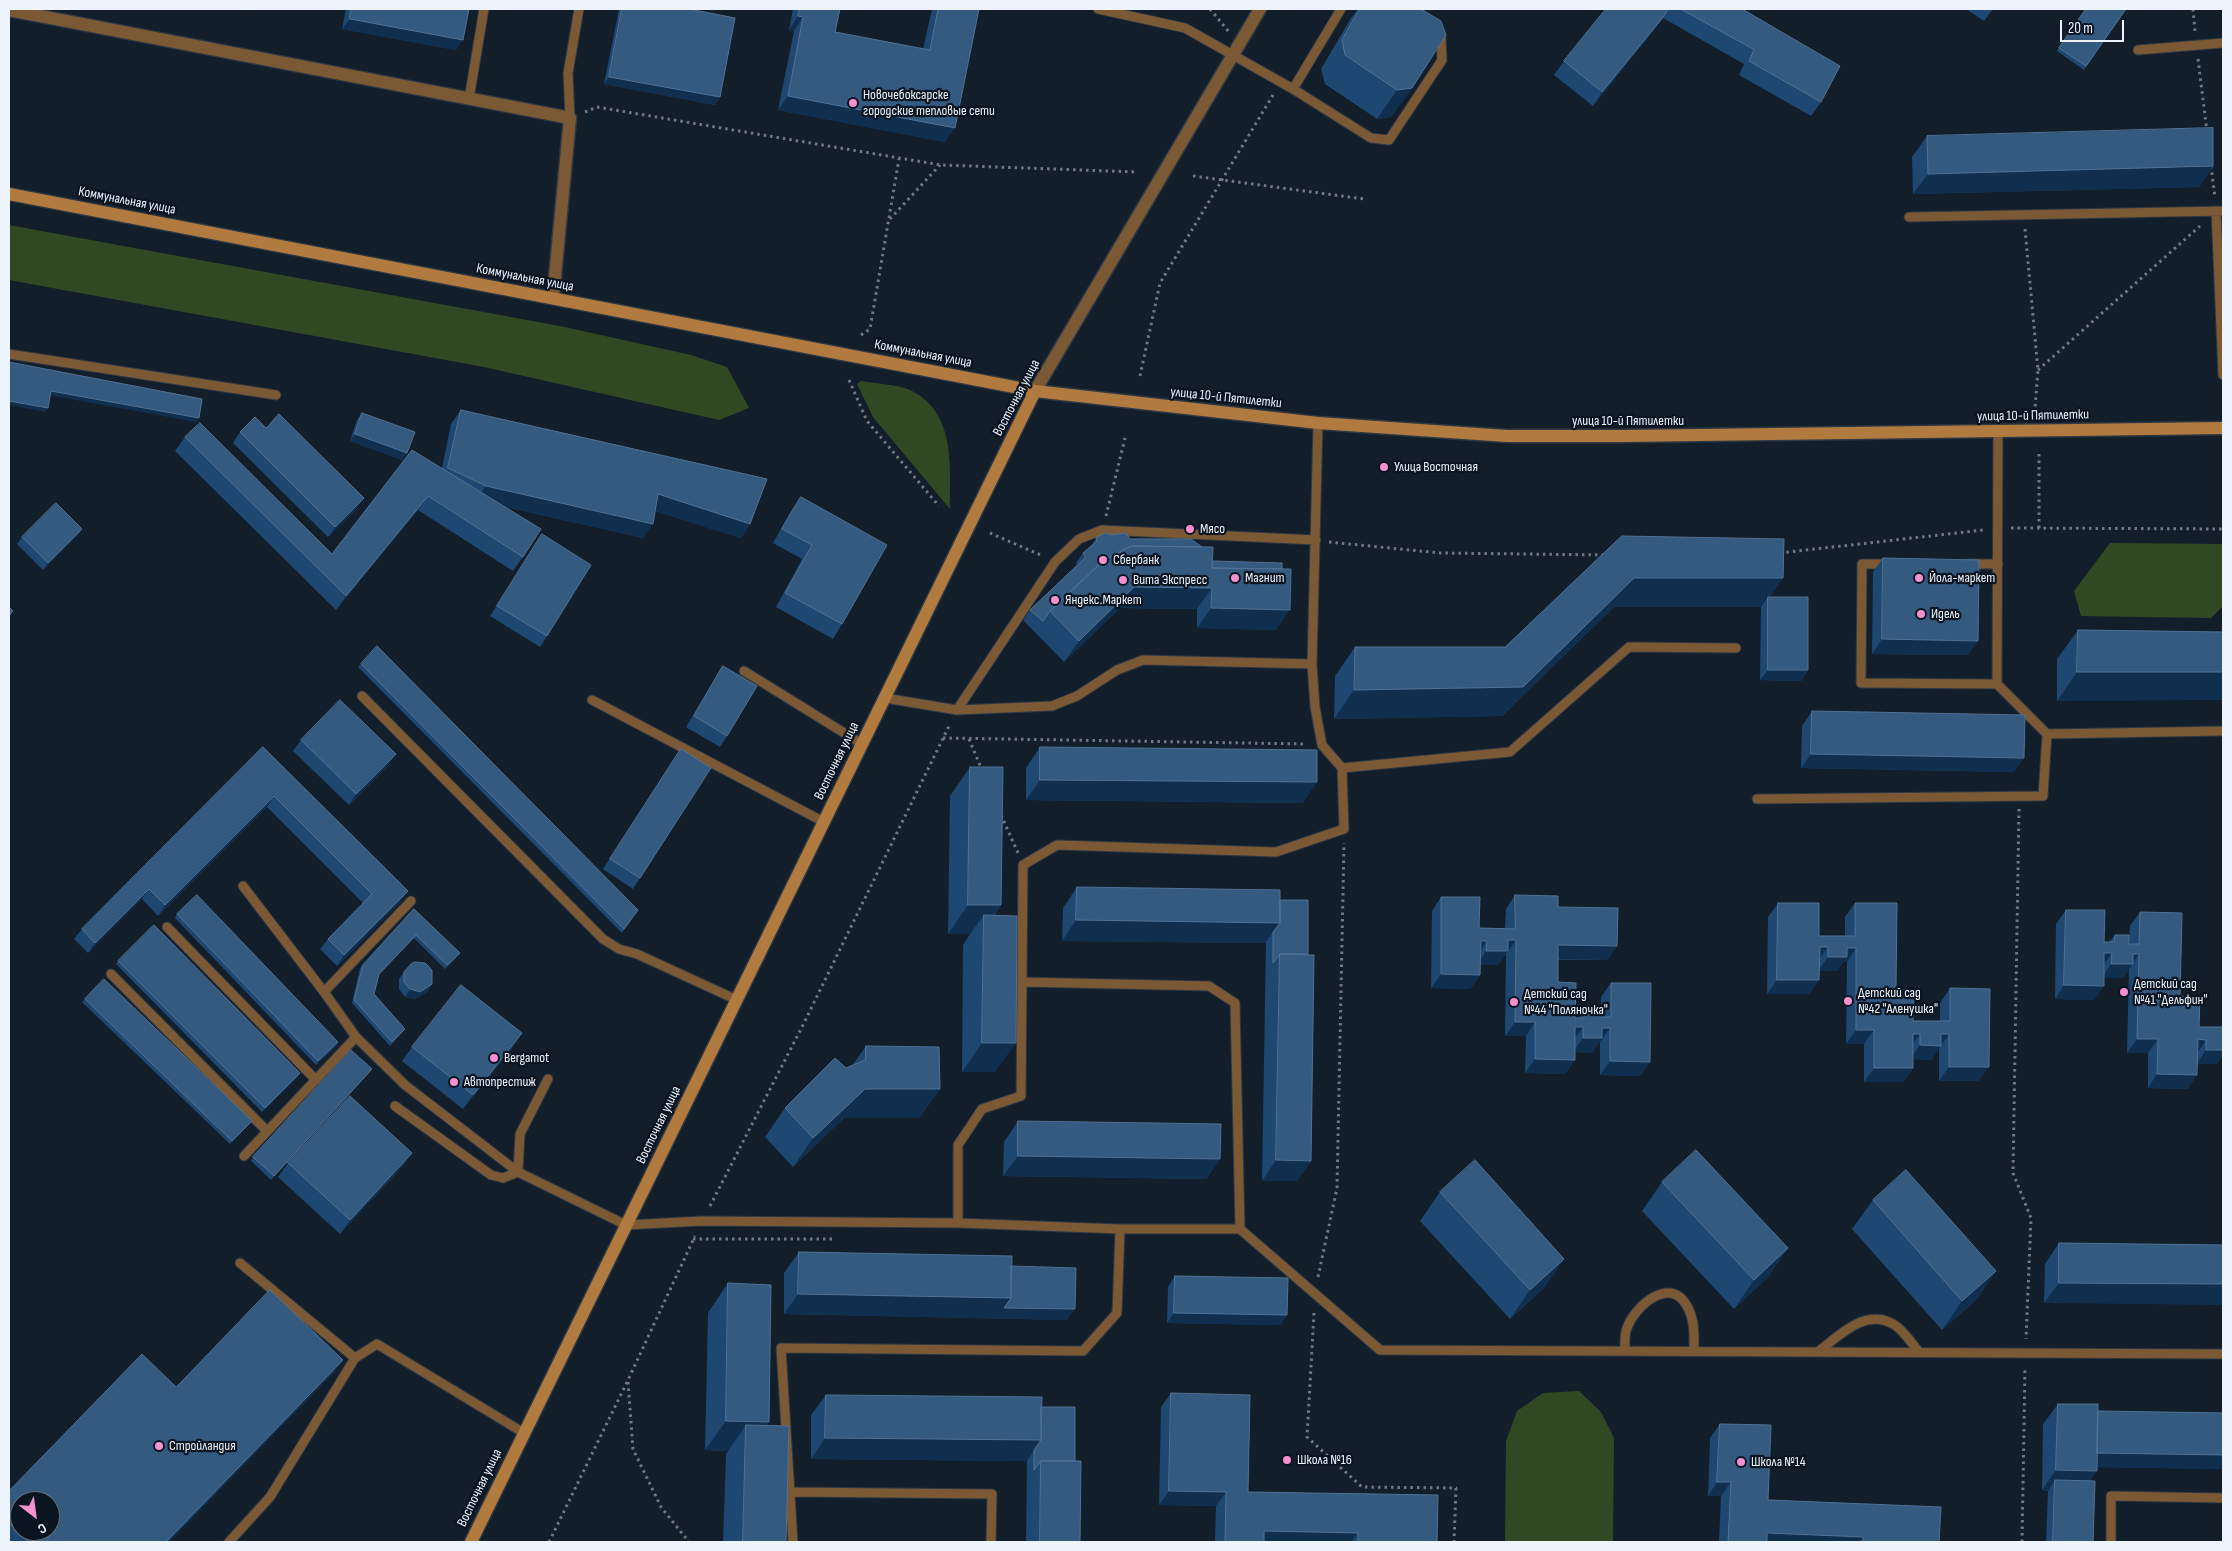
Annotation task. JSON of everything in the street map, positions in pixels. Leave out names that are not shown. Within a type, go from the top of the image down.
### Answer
[{"type":"main road","name":"Коммунальная улица","points":[[9,194],[1036,391]]},
{"type":"main road","name":"улица 10-й Пятилетки","points":[[1036,391],[1318,423],[1516,436],[2223,428]]},
{"type":"main road","name":"Восточная улица","points":[[470,1542],[1036,391]]},
{"type":"street","name":"Восточная улица","points":[[1036,391],[1235,48],[1260,9]]},
{"type":"street","points":[[16,10],[570,118],[553,298]]},
{"type":"lane","points":[[468,99],[484,9]]},
{"type":"lane","points":[[570,118],[568,73],[579,9]]},
{"type":"lane","points":[[1098,9],[1185,28],[1235,48],[1281,82],[1371,138],[1389,140],[1442,60],[1441,36],[1427,27]]},
{"type":"lane","points":[[1293,89],[1341,9]]},
{"type":"lane","points":[[2138,50],[2223,43]]},
{"type":"lane","points":[[1909,217],[2220,211],[2223,375]]},
{"type":"lane","points":[[9,354],[276,395]]},
{"type":"lane","points":[[958,1224],[958,1145],[982,1109],[1021,1096],[1023,865],[1057,845],[1276,852],[1344,829],[1342,768],[1322,745],[1315,707],[1312,664],[1318,423]]},
{"type":"lane","points":[[1997,684],[1998,431]]},
{"type":"lane","points":[[956,710],[1054,562],[1079,539],[1102,530],[1316,540]]},
{"type":"lane","points":[[1901,564],[1862,564],[1861,683],[1997,684],[2047,734],[2223,731]]},
{"type":"lane","points":[[1959,564],[1998,564]]},
{"type":"lane","points":[[1342,768],[1510,752],[1629,647],[1736,648]]},
{"type":"lane","points":[[885,698],[956,710],[1052,706],[1077,696],[1117,670],[1143,660],[1312,664]]},
{"type":"lane","points":[[744,671],[862,744]]},
{"type":"lane","points":[[362,696],[604,939],[620,950],[637,954],[737,1000]]},
{"type":"lane","points":[[592,700],[824,822]]},
{"type":"lane","points":[[1757,799],[2043,796],[2047,734]]},
{"type":"lane","points":[[243,886],[356,1037],[405,1085],[518,1172],[626,1226],[702,1221],[1240,1230],[1380,1350],[2223,1354]]},
{"type":"lane","points":[[324,992],[411,901]]},
{"type":"lane","points":[[168,927],[316,1080]]},
{"type":"lane","points":[[111,974],[267,1131]]},
{"type":"lane","points":[[1022,982],[1209,986],[1236,1003],[1240,1230]]},
{"type":"lane","points":[[244,1156],[356,1037]]},
{"type":"lane","points":[[518,1172],[520,1134],[548,1079]]},
{"type":"lane","points":[[395,1106],[491,1175],[503,1178],[518,1172]]},
{"type":"lane","points":[[793,1542],[781,1348],[1083,1352],[1117,1312],[1120,1229]]},
{"type":"lane","points":[[240,1263],[355,1358]]},
{"type":"lane","points":[[1625,1351],[1626,1329],[1637,1311],[1653,1296],[1666,1292],[1677,1295],[1687,1305],[1694,1323],[1694,1351]]},
{"type":"lane","points":[[1819,1351],[1853,1325],[1876,1318],[1895,1324],[1919,1352]]},
{"type":"lane","points":[[230,1542],[270,1497],[355,1358],[377,1344],[524,1433]]},
{"type":"lane","points":[[791,1492],[992,1494],[991,1542]]},
{"type":"lane","points":[[2111,1542],[2111,1496],[2223,1498]]},
{"type":"path","points":[[1210,9],[1235,48]]},
{"type":"path","points":[[2193,9],[2207,133]]},
{"type":"path","points":[[1140,376],[1160,283],[1281,82]]},
{"type":"path","points":[[570,118],[596,107],[899,159],[940,164],[1137,172]]},
{"type":"path","points":[[861,335],[870,329],[899,159]]},
{"type":"path","points":[[2038,370],[2220,211],[2210,162]]},
{"type":"path","points":[[889,221],[940,164]]},
{"type":"path","points":[[1194,176],[1364,199]]},
{"type":"path","points":[[2023,214],[2038,370],[2035,408]]},
{"type":"path","points":[[849,380],[867,421],[939,506]]},
{"type":"path","points":[[1102,530],[1126,434]]},
{"type":"path","points":[[2039,453],[2039,528]]},
{"type":"path","points":[[1771,554],[1998,528],[2223,529]]},
{"type":"path","points":[[990,533],[1054,562]]},
{"type":"path","points":[[1316,540],[1440,553],[1615,555]]},
{"type":"path","points":[[549,1542],[628,1380],[702,1221],[804,1023],[956,710]]},
{"type":"path","points":[[943,738],[1322,745]]},
{"type":"path","points":[[969,739],[984,775]]},
{"type":"path","points":[[2019,796],[2013,1173],[2031,1218],[2025,1353],[2022,1542]]},
{"type":"path","points":[[1000,811],[1023,865]]},
{"type":"path","points":[[1344,829],[1337,1188],[1315,1294],[1306,1437],[1362,1487],[1456,1488],[1454,1542]]},
{"type":"path","points":[[628,1380],[633,1449],[661,1507],[689,1542]]},
{"type":"green space","points":[[9,225],[560,326],[691,355],[727,367],[749,408],[719,420],[484,367],[9,280]]},
{"type":"green space","points":[[861,381],[892,385],[910,390],[925,400],[936,412],[943,426],[947,442],[950,475],[950,509],[873,417],[857,384]]},
{"type":"green space","points":[[2110,543],[2223,544],[2223,606],[2211,618],[2081,616],[2074,591]]},
{"type":"green space","points":[[1579,1391],[1601,1412],[1614,1438],[1613,1542],[1505,1542],[1506,1441],[1517,1411],[1543,1393]]},
{"type":"building","points":[[351,9],[469,9],[463,40],[350,19]]},
{"type":"building","points":[[622,9],[689,9],[735,18],[720,97],[609,77]]},
{"type":"building","points":[[800,9],[840,9],[835,32],[930,50],[938,9],[979,9],[955,128],[788,96],[803,17],[798,16]]},
{"type":"building","points":[[1360,9],[1421,9],[1441,21],[1446,35],[1412,88],[1397,90],[1345,55],[1342,40]]},
{"type":"building","points":[[1606,9],[1668,9],[1602,92],[1564,61]]},
{"type":"building","points":[[1681,9],[1742,9],[1840,66],[1821,102],[1749,61],[1754,50]]},
{"type":"building","points":[[2086,9],[2126,9],[2086,66],[2059,48]]},
{"type":"building","points":[[2213,128],[2213,166],[1928,174],[1927,136]]},
{"type":"building","points":[[9,362],[202,399],[199,418],[51,391],[48,408],[9,401]]},
{"type":"building","points":[[461,410],[767,479],[750,524],[658,494],[653,524],[486,486],[448,468]]},
{"type":"building","points":[[362,413],[415,432],[407,453],[355,434]]},
{"type":"building","points":[[279,414],[364,498],[335,527],[240,432],[255,417],[266,428]]},
{"type":"building","points":[[200,423],[332,554],[412,450],[541,529],[523,557],[428,496],[346,596],[185,437]]},
{"type":"building","points":[[801,497],[887,545],[842,624],[785,593],[812,545],[782,529]]},
{"type":"building","points":[[56,503],[82,529],[48,563],[22,537]]},
{"type":"building","points":[[1106,533],[1110,535],[1126,533],[1130,539],[1191,539],[1202,547],[1131,546],[1103,561],[1050,611],[1043,621],[1030,610],[1086,557],[1083,553],[1097,541],[1096,538]]},
{"type":"building","points":[[542,534],[591,565],[547,636],[497,606]]},
{"type":"building","points":[[1622,536],[1784,539],[1783,578],[1634,578],[1523,687],[1354,690],[1355,647],[1505,647]]},
{"type":"building","points":[[1131,546],[1213,547],[1212,568],[1291,569],[1290,610],[1211,608],[1212,588],[1134,587],[1079,641],[1050,611],[1103,561]]},
{"type":"building","name":"Идель","points":[[1883,558],[1979,560],[1978,641],[1882,639]]},
{"type":"building","points":[[1213,561],[1282,563],[1282,569],[1212,568]]},
{"type":"building","points":[[1768,597],[1808,597],[1808,670],[1768,670]]},
{"type":"building","points":[[9,607],[13,611],[9,616]]},
{"type":"building","points":[[2078,630],[2223,632],[2223,672],[2077,672]]},
{"type":"building","points":[[377,646],[638,910],[624,929],[361,664]]},
{"type":"building","points":[[723,666],[757,686],[727,736],[694,716]]},
{"type":"building","points":[[340,700],[396,754],[356,794],[301,740]]},
{"type":"building","points":[[1812,711],[2025,715],[2024,758],[1811,754]]},
{"type":"building","points":[[263,747],[408,891],[344,955],[328,939],[372,894],[274,796],[165,905],[149,889],[95,943],[82,929]]},
{"type":"building","points":[[1040,747],[1317,750],[1317,782],[1040,780]]},
{"type":"building","points":[[681,749],[711,768],[640,878],[610,859]]},
{"type":"building","points":[[970,767],[1003,767],[1001,905],[968,905]]},
{"type":"building","points":[[1077,887],[1280,890],[1280,923],[1076,920]]},
{"type":"building","points":[[197,895],[338,1042],[318,1061],[177,914]]},
{"type":"building","points":[[1515,895],[1558,896],[1558,907],[1618,908],[1617,946],[1558,945],[1558,982],[1576,983],[1575,1018],[1584,1018],[1585,1008],[1600,1008],[1600,1017],[1611,1017],[1611,983],[1651,983],[1650,1062],[1610,1061],[1610,1028],[1602,1028],[1602,1038],[1583,1038],[1583,1027],[1575,1027],[1575,1060],[1535,1059],[1535,1022],[1515,1022],[1516,940],[1508,940],[1508,951],[1486,951],[1487,941],[1481,941],[1480,975],[1441,974],[1441,897],[1480,897],[1479,928],[1515,929]]},
{"type":"building","points":[[1280,900],[1308,900],[1308,954],[1280,954],[1273,963],[1273,932],[1280,923]]},
{"type":"building","points":[[1778,903],[1819,903],[1819,936],[1855,936],[1855,903],[1897,903],[1896,990],[1914,990],[1913,1021],[1950,1021],[1950,988],[1990,989],[1989,1067],[1949,1067],[1949,1034],[1941,1034],[1941,1046],[1920,1045],[1920,1034],[1913,1034],[1913,1068],[1874,1068],[1874,1030],[1856,1030],[1856,948],[1847,948],[1847,957],[1828,957],[1828,947],[1820,947],[1819,980],[1777,980]]},
{"type":"building","points":[[414,909],[460,953],[447,965],[416,935],[379,974],[374,994],[405,1029],[392,1042],[354,1000],[363,965]]},
{"type":"building","points":[[2066,910],[2105,910],[2104,942],[2114,942],[2115,935],[2129,935],[2129,944],[2139,944],[2140,912],[2182,913],[2180,996],[2200,997],[2199,1027],[2223,1027],[2223,1050],[2206,1050],[2206,1040],[2198,1039],[2197,1075],[2157,1074],[2158,1039],[2137,1039],[2139,954],[2133,954],[2133,964],[2111,964],[2112,953],[2104,953],[2104,986],[2064,985]]},
{"type":"building","points":[[984,915],[1017,916],[1016,1043],[982,1043]]},
{"type":"building","points":[[154,925],[300,1073],[265,1108],[118,961]]},
{"type":"building","points":[[1280,954],[1314,955],[1311,1161],[1276,1160]]},
{"type":"building","points":[[415,962],[425,963],[432,970],[432,984],[420,992],[410,989],[404,982],[404,972]]},
{"type":"building","points":[[104,979],[252,1121],[232,1141],[85,999]]},
{"type":"building","points":[[461,985],[522,1033],[473,1095],[412,1047]]},
{"type":"building","points":[[866,1046],[939,1047],[940,1089],[865,1089],[813,1138],[785,1108],[835,1058],[846,1068],[865,1060]]},
{"type":"building","points":[[351,1050],[372,1069],[274,1176],[253,1157]]},
{"type":"building","points":[[350,1096],[412,1153],[350,1220],[288,1163]]},
{"type":"building","points":[[1018,1121],[1221,1124],[1220,1159],[1018,1156]]},
{"type":"building","points":[[1696,1150],[1788,1248],[1754,1280],[1662,1182]]},
{"type":"building","points":[[1475,1160],[1564,1259],[1530,1290],[1440,1192]]},
{"type":"building","points":[[1906,1170],[1996,1271],[1962,1301],[1873,1200]]},
{"type":"building","points":[[2059,1243],[2223,1245],[2223,1284],[2059,1283]]},
{"type":"building","points":[[799,1252],[1012,1256],[1011,1298],[798,1294]]},
{"type":"building","points":[[1011,1266],[1076,1268],[1075,1309],[1004,1308],[1011,1298]]},
{"type":"building","points":[[1175,1276],[1288,1278],[1287,1315],[1174,1313]]},
{"type":"building","points":[[728,1283],[771,1285],[769,1422],[726,1421]]},
{"type":"building","name":"Стройландия","points":[[270,1290],[343,1360],[166,1542],[28,1542],[60,1541],[60,1491],[10,1491],[10,1524],[9,1491],[142,1354],[176,1387]]},
{"type":"building","points":[[1171,1393],[1250,1395],[1248,1492],[1438,1495],[1437,1542],[1358,1542],[1358,1533],[1264,1531],[1264,1542],[1225,1542],[1226,1492],[1169,1491]]},
{"type":"building","points":[[826,1395],[1042,1397],[1041,1440],[825,1438]]},
{"type":"building","points":[[2058,1404],[2098,1404],[2097,1471],[2056,1470]]},
{"type":"building","points":[[1041,1407],[1075,1407],[1075,1461],[1041,1461],[1034,1470],[1034,1450],[1041,1440]]},
{"type":"building","points":[[2098,1411],[2223,1413],[2223,1455],[2097,1453]]},
{"type":"building","points":[[1720,1424],[1771,1425],[1768,1500],[1941,1507],[1939,1542],[1863,1542],[1863,1537],[1767,1533],[1767,1542],[1728,1542],[1731,1482],[1717,1482]]},
{"type":"building","points":[[746,1425],[789,1426],[786,1542],[743,1542]]},
{"type":"building","points":[[1041,1461],[1081,1461],[1080,1542],[1040,1542]]},
{"type":"building","points":[[2055,1480],[2095,1481],[2093,1542],[2053,1542]]},
{"type":"place","name":"Новочебоксарске городские тепловые сети","points":[[853,103]]},
{"type":"place","name":"Улица Восточная","points":[[1384,467]]},
{"type":"place","name":"Мясо","points":[[1190,529]]},
{"type":"place","name":"Сбербанк","points":[[1103,560]]},
{"type":"place","name":"Магнит","points":[[1235,578]]},
{"type":"place","name":"Йола-маркет","points":[[1919,578]]},
{"type":"place","name":"Вита Экспресс","points":[[1123,580]]},
{"type":"place","name":"Яндекс.Маркет","points":[[1055,600]]},
{"type":"place","name":"Идель","points":[[1921,614]]},
{"type":"place","name":"Детский сад №41 \"Дельфин\"","points":[[2124,992]]},
{"type":"place","name":"Детский сад №42 \"Аленушка\"","points":[[1848,1001]]},
{"type":"place","name":"Детский сад №44 \"Поляночка\"","points":[[1514,1002]]},
{"type":"place","name":"Bergamot","points":[[494,1058]]},
{"type":"place","name":"Автопрестиж","points":[[454,1082]]},
{"type":"place","name":"Стройландия","points":[[159,1446]]},
{"type":"place","name":"Школа №16","points":[[1287,1460]]},
{"type":"place","name":"Школа №14","points":[[1741,1462]]}]
